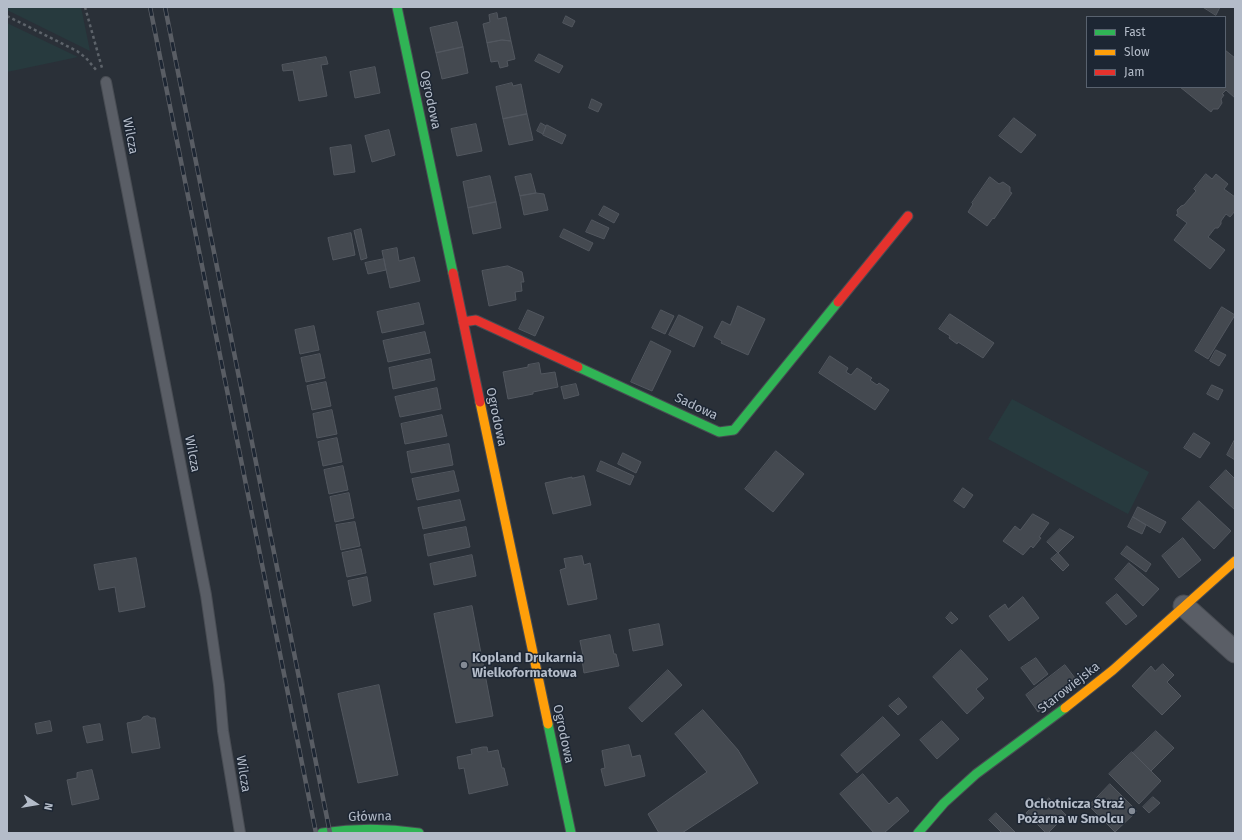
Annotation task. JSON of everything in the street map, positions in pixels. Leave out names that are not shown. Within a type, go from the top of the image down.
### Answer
[{"type":"street","name":"Ogrodowa","points":[[397,7],[571,833]]},
{"type":"street","name":"Sadowa","points":[[463,322],[476,320],[719,432],[734,430],[908,216]]},
{"type":"street","name":"Starowiejska","points":[[918,833],[944,803],[976,774],[1060,712],[1113,670],[1235,561]]},
{"type":"street","points":[[1184,606],[1235,652]]},
{"type":"street","name":"Główna","points":[[322,833],[361,828],[383,828],[419,833]]},
{"type":"lane","name":"Wilcza","points":[[106,82],[206,595],[219,685],[223,731],[240,833]]},
{"type":"path","points":[[85,7],[106,82]]},
{"type":"path","points":[[7,16],[77,51],[86,58],[106,82]]},
{"type":"green space","points":[[7,7],[81,7],[90,51],[7,10]]},
{"type":"green space","points":[[7,23],[78,57],[7,72]]},
{"type":"green space","points":[[1012,399],[1149,472],[1128,514],[988,439]]},
{"type":"building","points":[[1203,7],[1220,7],[1216,15]]},
{"type":"building","points":[[497,13],[498,19],[506,17],[511,41],[502,40],[487,43],[483,24],[490,22],[489,15]]},
{"type":"building","points":[[566,16],[575,21],[572,27],[563,23]]},
{"type":"building","points":[[457,22],[463,47],[436,53],[430,28]]},
{"type":"building","points":[[502,40],[511,41],[515,59],[507,61],[508,66],[500,68],[498,61],[491,62],[487,43]]},
{"type":"building","points":[[463,47],[468,73],[442,79],[436,53]]},
{"type":"building","points":[[1226,51],[1235,58],[1235,98],[1226,90],[1222,94],[1224,95],[1221,99],[1222,103],[1218,109],[1213,109],[1211,112],[1181,88],[1226,88]]},
{"type":"building","points":[[539,54],[563,66],[559,73],[535,61]]},
{"type":"building","points":[[326,57],[328,64],[321,65],[327,96],[299,101],[293,70],[283,71],[282,65]]},
{"type":"building","points":[[375,67],[380,93],[355,98],[350,72]]},
{"type":"building","points":[[512,83],[513,86],[521,84],[527,114],[503,119],[496,87]]},
{"type":"building","points":[[592,99],[602,104],[598,112],[589,108]]},
{"type":"building","points":[[527,114],[533,140],[509,145],[503,119]]},
{"type":"building","points":[[1014,118],[1036,135],[1021,153],[999,136]]},
{"type":"building","points":[[541,123],[546,126],[543,134],[537,131]]},
{"type":"building","points":[[476,124],[482,151],[457,156],[451,129]]},
{"type":"building","points":[[547,125],[566,135],[562,144],[543,135]]},
{"type":"building","points":[[389,130],[395,155],[372,162],[365,136]]},
{"type":"building","points":[[351,145],[355,172],[334,175],[330,148]]},
{"type":"building","points":[[531,174],[536,193],[520,196],[515,177]]},
{"type":"building","points":[[1206,174],[1212,179],[1216,174],[1228,184],[1224,189],[1235,197],[1235,211],[1230,217],[1226,214],[1218,228],[1215,228],[1208,237],[1225,250],[1210,269],[1174,240],[1187,223],[1176,215],[1178,214],[1177,210],[1184,205],[1196,191],[1194,189]]},
{"type":"building","points":[[490,176],[496,202],[468,208],[463,182]]},
{"type":"building","points":[[990,177],[999,184],[1003,182],[1010,187],[1010,192],[1012,193],[994,219],[993,218],[987,226],[968,212],[973,204],[972,203]]},
{"type":"building","points":[[536,193],[544,194],[548,210],[524,215],[520,196]]},
{"type":"building","points":[[496,202],[501,228],[473,234],[468,208]]},
{"type":"building","points":[[604,206],[619,214],[614,223],[599,215]]},
{"type":"building","points":[[592,220],[609,228],[604,239],[586,232]]},
{"type":"building","points":[[361,229],[367,258],[361,260],[354,231]]},
{"type":"building","points":[[564,229],[593,243],[589,251],[560,237]]},
{"type":"building","points":[[351,233],[355,255],[333,260],[328,238]]},
{"type":"building","points":[[397,248],[399,261],[414,257],[420,281],[390,288],[382,251]]},
{"type":"building","points":[[384,259],[386,270],[368,274],[365,263]]},
{"type":"building","points":[[508,266],[522,272],[524,282],[521,282],[522,291],[515,292],[516,300],[489,306],[482,271]]},
{"type":"building","points":[[419,303],[424,324],[382,333],[377,312]]},
{"type":"building","points":[[738,306],[765,319],[748,355],[721,343],[722,341],[714,337],[722,321],[730,325]]},
{"type":"building","points":[[1222,307],[1235,315],[1208,359],[1195,351]]},
{"type":"building","points":[[528,310],[544,317],[535,336],[519,329]]},
{"type":"building","points":[[661,310],[674,316],[665,334],[652,328]]},
{"type":"building","points":[[950,314],[994,343],[983,358],[958,342],[957,344],[949,338],[950,336],[939,329]]},
{"type":"building","points":[[679,315],[703,327],[694,347],[669,335]]},
{"type":"building","points":[[314,326],[319,350],[300,354],[295,330]]},
{"type":"building","points":[[425,332],[430,353],[388,362],[383,341]]},
{"type":"building","points":[[651,341],[671,351],[652,391],[631,382]]},
{"type":"building","points":[[1216,350],[1226,355],[1219,366],[1210,361]]},
{"type":"building","points":[[320,354],[325,378],[306,382],[301,358]]},
{"type":"building","points":[[830,356],[848,368],[846,372],[851,375],[857,368],[872,378],[870,380],[877,385],[879,383],[889,390],[875,410],[819,373]]},
{"type":"building","points":[[431,359],[435,380],[393,389],[389,368]]},
{"type":"building","points":[[539,363],[541,374],[555,372],[558,387],[508,399],[503,372],[528,367],[528,365]]},
{"type":"building","points":[[326,382],[331,406],[312,410],[307,386]]},
{"type":"building","points":[[576,384],[579,395],[564,399],[561,387]]},
{"type":"building","points":[[1212,385],[1223,390],[1218,400],[1207,394]]},
{"type":"building","points":[[437,388],[441,409],[400,417],[395,397]]},
{"type":"building","points":[[332,410],[337,434],[317,438],[313,414]]},
{"type":"building","points":[[442,415],[447,436],[405,444],[401,424]]},
{"type":"building","points":[[1194,433],[1210,443],[1200,458],[1184,448]]},
{"type":"building","points":[[337,438],[342,462],[323,466],[318,442]]},
{"type":"building","points":[[1235,439],[1235,460],[1227,455]]},
{"type":"building","points":[[449,444],[453,465],[411,473],[407,452]]},
{"type":"building","points":[[776,451],[804,474],[773,512],[745,489]]},
{"type":"building","points":[[623,453],[641,462],[636,473],[618,464]]},
{"type":"building","points":[[601,461],[634,476],[630,485],[597,471]]},
{"type":"building","points":[[343,466],[348,490],[329,494],[324,470]]},
{"type":"building","points":[[1226,470],[1235,479],[1235,510],[1210,487]]},
{"type":"building","points":[[454,471],[459,491],[417,500],[412,479]]},
{"type":"building","points":[[584,476],[591,505],[553,514],[545,483]]},
{"type":"building","points":[[963,488],[973,495],[964,508],[954,501]]},
{"type":"building","points":[[349,493],[354,518],[335,522],[330,497]]},
{"type":"building","points":[[460,500],[465,520],[423,529],[418,508]]},
{"type":"building","points":[[1199,501],[1231,531],[1214,549],[1182,519]]},
{"type":"building","points":[[1138,507],[1166,522],[1160,533],[1133,517]]},
{"type":"building","points":[[1033,514],[1049,523],[1039,537],[1041,538],[1033,548],[1031,546],[1023,555],[1003,541],[1015,526],[1020,530]]},
{"type":"building","points":[[1133,517],[1146,525],[1142,534],[1128,527]]},
{"type":"building","points":[[355,522],[360,546],[341,550],[336,525]]},
{"type":"building","points":[[466,527],[470,547],[428,556],[424,535]]},
{"type":"building","points":[[1060,529],[1074,537],[1058,553],[1047,542]]},
{"type":"building","points":[[1183,538],[1201,560],[1179,578],[1162,556]]},
{"type":"building","points":[[1127,546],[1151,564],[1146,572],[1121,554]]},
{"type":"building","points":[[361,549],[366,573],[347,577],[342,553]]},
{"type":"building","points":[[1058,553],[1069,565],[1063,571],[1051,559]]},
{"type":"building","points":[[472,555],[476,576],[434,585],[430,564]]},
{"type":"building","points":[[582,556],[584,565],[590,563],[597,599],[568,605],[560,570],[566,568],[564,559]]},
{"type":"building","points":[[136,558],[145,607],[119,612],[115,587],[99,590],[94,565]]},
{"type":"building","points":[[1129,563],[1159,589],[1143,606],[1115,579]]},
{"type":"building","points":[[367,577],[371,601],[353,606],[348,581]]},
{"type":"building","points":[[1117,594],[1137,616],[1126,625],[1106,603]]},
{"type":"building","points":[[1023,597],[1039,618],[1009,641],[989,616],[1005,604],[1008,609]]},
{"type":"building","name":"Kopland Drukarnia Wielkoformatowa","points":[[472,606],[493,716],[456,723],[434,614]]},
{"type":"building","points":[[951,612],[958,619],[952,624],[946,618]]},
{"type":"building","points":[[659,624],[663,645],[633,651],[629,630]]},
{"type":"building","points":[[610,635],[614,654],[616,654],[619,666],[584,673],[582,660],[584,660],[580,641]]},
{"type":"building","points":[[961,650],[988,679],[976,689],[984,698],[967,714],[933,677]]},
{"type":"building","points":[[1036,658],[1048,674],[1034,685],[1021,668]]},
{"type":"building","points":[[1163,664],[1174,675],[1167,682],[1181,696],[1162,715],[1132,686],[1151,666],[1155,671]]},
{"type":"building","points":[[1065,665],[1078,682],[1038,712],[1026,695]]},
{"type":"building","points":[[668,670],[682,685],[642,722],[629,708]]},
{"type":"building","points":[[379,685],[398,775],[358,783],[338,694]]},
{"type":"building","points":[[899,698],[907,707],[898,715],[889,706]]},
{"type":"building","points":[[703,710],[738,750],[758,783],[682,833],[659,833],[648,814],[707,772],[675,734]]},
{"type":"building","points":[[148,716],[155,718],[160,748],[132,753],[127,723],[141,720],[143,717]]},
{"type":"building","points":[[883,717],[900,735],[857,773],[841,755]]},
{"type":"building","points":[[50,721],[52,731],[37,734],[35,724]]},
{"type":"building","points":[[942,721],[959,739],[937,759],[920,740]]},
{"type":"building","points":[[100,724],[103,740],[87,743],[83,727]]},
{"type":"building","points":[[1156,731],[1174,748],[1151,771],[1133,753]]},
{"type":"building","points":[[629,745],[632,757],[640,755],[645,776],[605,786],[601,769],[605,768],[602,751]]},
{"type":"building","points":[[487,747],[488,752],[498,750],[508,785],[469,794],[464,768],[459,769],[457,757],[472,754],[471,750]]},
{"type":"building","points":[[1132,752],[1161,781],[1139,804],[1109,774]]},
{"type":"building","points":[[92,770],[99,799],[72,805],[67,780],[77,778],[77,773]]},
{"type":"building","points":[[863,774],[889,804],[897,797],[909,811],[884,833],[874,833],[840,794]]},
{"type":"building","points":[[1110,784],[1137,811],[1115,832],[1089,806]]},
{"type":"building","points":[[1153,797],[1160,803],[1149,813],[1143,807]]},
{"type":"building","points":[[1049,798],[1066,815],[1048,833],[1046,833],[1026,813],[1035,804],[1040,808]]},
{"type":"building","points":[[996,813],[1015,832],[1014,833],[1002,833],[989,820]]},
{"type":"railway","points":[[150,7],[316,833]]},
{"type":"railway","points":[[165,7],[330,833]]},
{"type":"traffic: fast","points":[[397,7],[453,273]]},
{"type":"traffic: fast","points":[[578,367],[719,432],[734,430],[838,302]]},
{"type":"traffic: fast","points":[[918,833],[944,803],[976,774],[1065,708]]},
{"type":"traffic: fast","points":[[548,724],[571,833]]},
{"type":"traffic: fast","points":[[322,833],[370,829],[419,833]]},
{"type":"traffic: slow","points":[[480,402],[548,724]]},
{"type":"traffic: slow","points":[[1065,708],[1113,670],[1235,561]]},
{"type":"traffic: jam","points":[[838,302],[908,216]]},
{"type":"traffic: jam","points":[[453,273],[480,402]]},
{"type":"traffic: jam","points":[[463,322],[476,320],[578,367]]},
{"type":"place","name":"Kopland Drukarnia Wielkoformatowa","points":[[464,665]]},
{"type":"place","name":"Ochotnicza Straż Pożarna w Smolcu","points":[[1132,811]]}]
